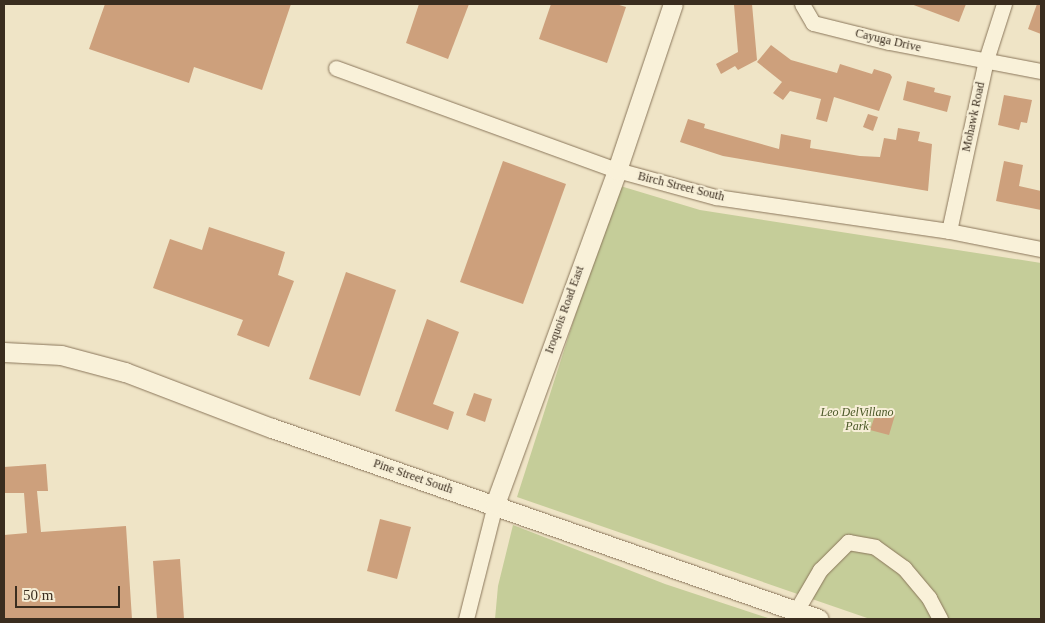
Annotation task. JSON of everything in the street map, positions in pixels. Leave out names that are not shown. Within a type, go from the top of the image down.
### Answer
[{"type":"street","name":"Iroquois Road East","points":[[466,619],[495,504],[617,170],[673,4]]},
{"type":"street","name":"Cayuga Drive","points":[[802,4],[813,23],[889,42],[1041,71]]},
{"type":"street","name":"Mohawk Road","points":[[949,231],[986,60],[1004,4]]},
{"type":"street","name":"Birch Street South","points":[[336,68],[617,170],[716,197],[949,231],[1041,249]]},
{"type":"street","name":"Pine Street South","points":[[4,352],[61,355],[125,372],[272,428],[495,504],[819,619]]},
{"type":"street","points":[[796,611],[820,570],[848,542],[875,547],[904,568],[929,598],[940,619]]},
{"type":"green space","name":"Leo DelVillano Park","points":[[617,185],[700,210],[1041,263],[1041,619],[870,619],[517,497]]},
{"type":"green space","points":[[513,525],[665,584],[771,619],[495,619],[498,586]]},
{"type":"building","points":[[105,4],[291,4],[262,90],[194,67],[189,83],[89,49]]},
{"type":"building","points":[[419,4],[469,4],[448,59],[406,43]]},
{"type":"building","points":[[551,4],[616,4],[626,7],[607,63],[539,39]]},
{"type":"building","points":[[752,4],[757,60],[738,70],[735,66],[721,74],[716,64],[738,52],[734,5]]},
{"type":"building","points":[[911,4],[966,4],[959,22]]},
{"type":"building","points":[[1037,4],[1041,4],[1041,34],[1028,29]]},
{"type":"building","points":[[771,45],[791,60],[837,73],[840,64],[872,74],[874,69],[890,74],[892,77],[879,111],[834,97],[827,122],[816,119],[821,99],[790,91],[783,100],[773,93],[782,82],[757,62]]},
{"type":"building","points":[[907,81],[935,88],[934,92],[951,96],[947,112],[903,100]]},
{"type":"building","points":[[1004,95],[1032,100],[1027,123],[1021,122],[1019,130],[998,125]]},
{"type":"building","points":[[868,114],[878,117],[873,131],[863,127]]},
{"type":"building","points":[[688,119],[705,124],[704,128],[779,149],[781,134],[811,140],[810,148],[860,156],[880,157],[884,138],[896,140],[898,128],[920,132],[918,141],[932,144],[928,191],[723,156],[680,142]]},
{"type":"building","points":[[503,161],[566,184],[523,304],[460,282]]},
{"type":"building","points":[[1004,161],[1023,165],[1019,186],[1041,191],[1041,210],[996,201]]},
{"type":"building","points":[[209,227],[285,252],[278,275],[294,281],[269,347],[237,335],[243,320],[153,288],[170,239],[202,250]]},
{"type":"building","points":[[346,272],[396,290],[360,396],[309,379]]},
{"type":"building","points":[[427,319],[459,332],[433,404],[454,412],[448,430],[395,411]]},
{"type":"building","points":[[474,393],[492,399],[485,422],[466,415]]},
{"type":"building","points":[[877,410],[895,415],[889,435],[870,430]]},
{"type":"building","points":[[46,464],[48,491],[37,491],[41,532],[126,526],[132,619],[4,619],[4,535],[27,533],[24,493],[4,493],[4,467]]},
{"type":"building","points":[[380,519],[411,527],[397,579],[367,571]]},
{"type":"building","points":[[180,559],[184,619],[157,619],[153,561]]}]
